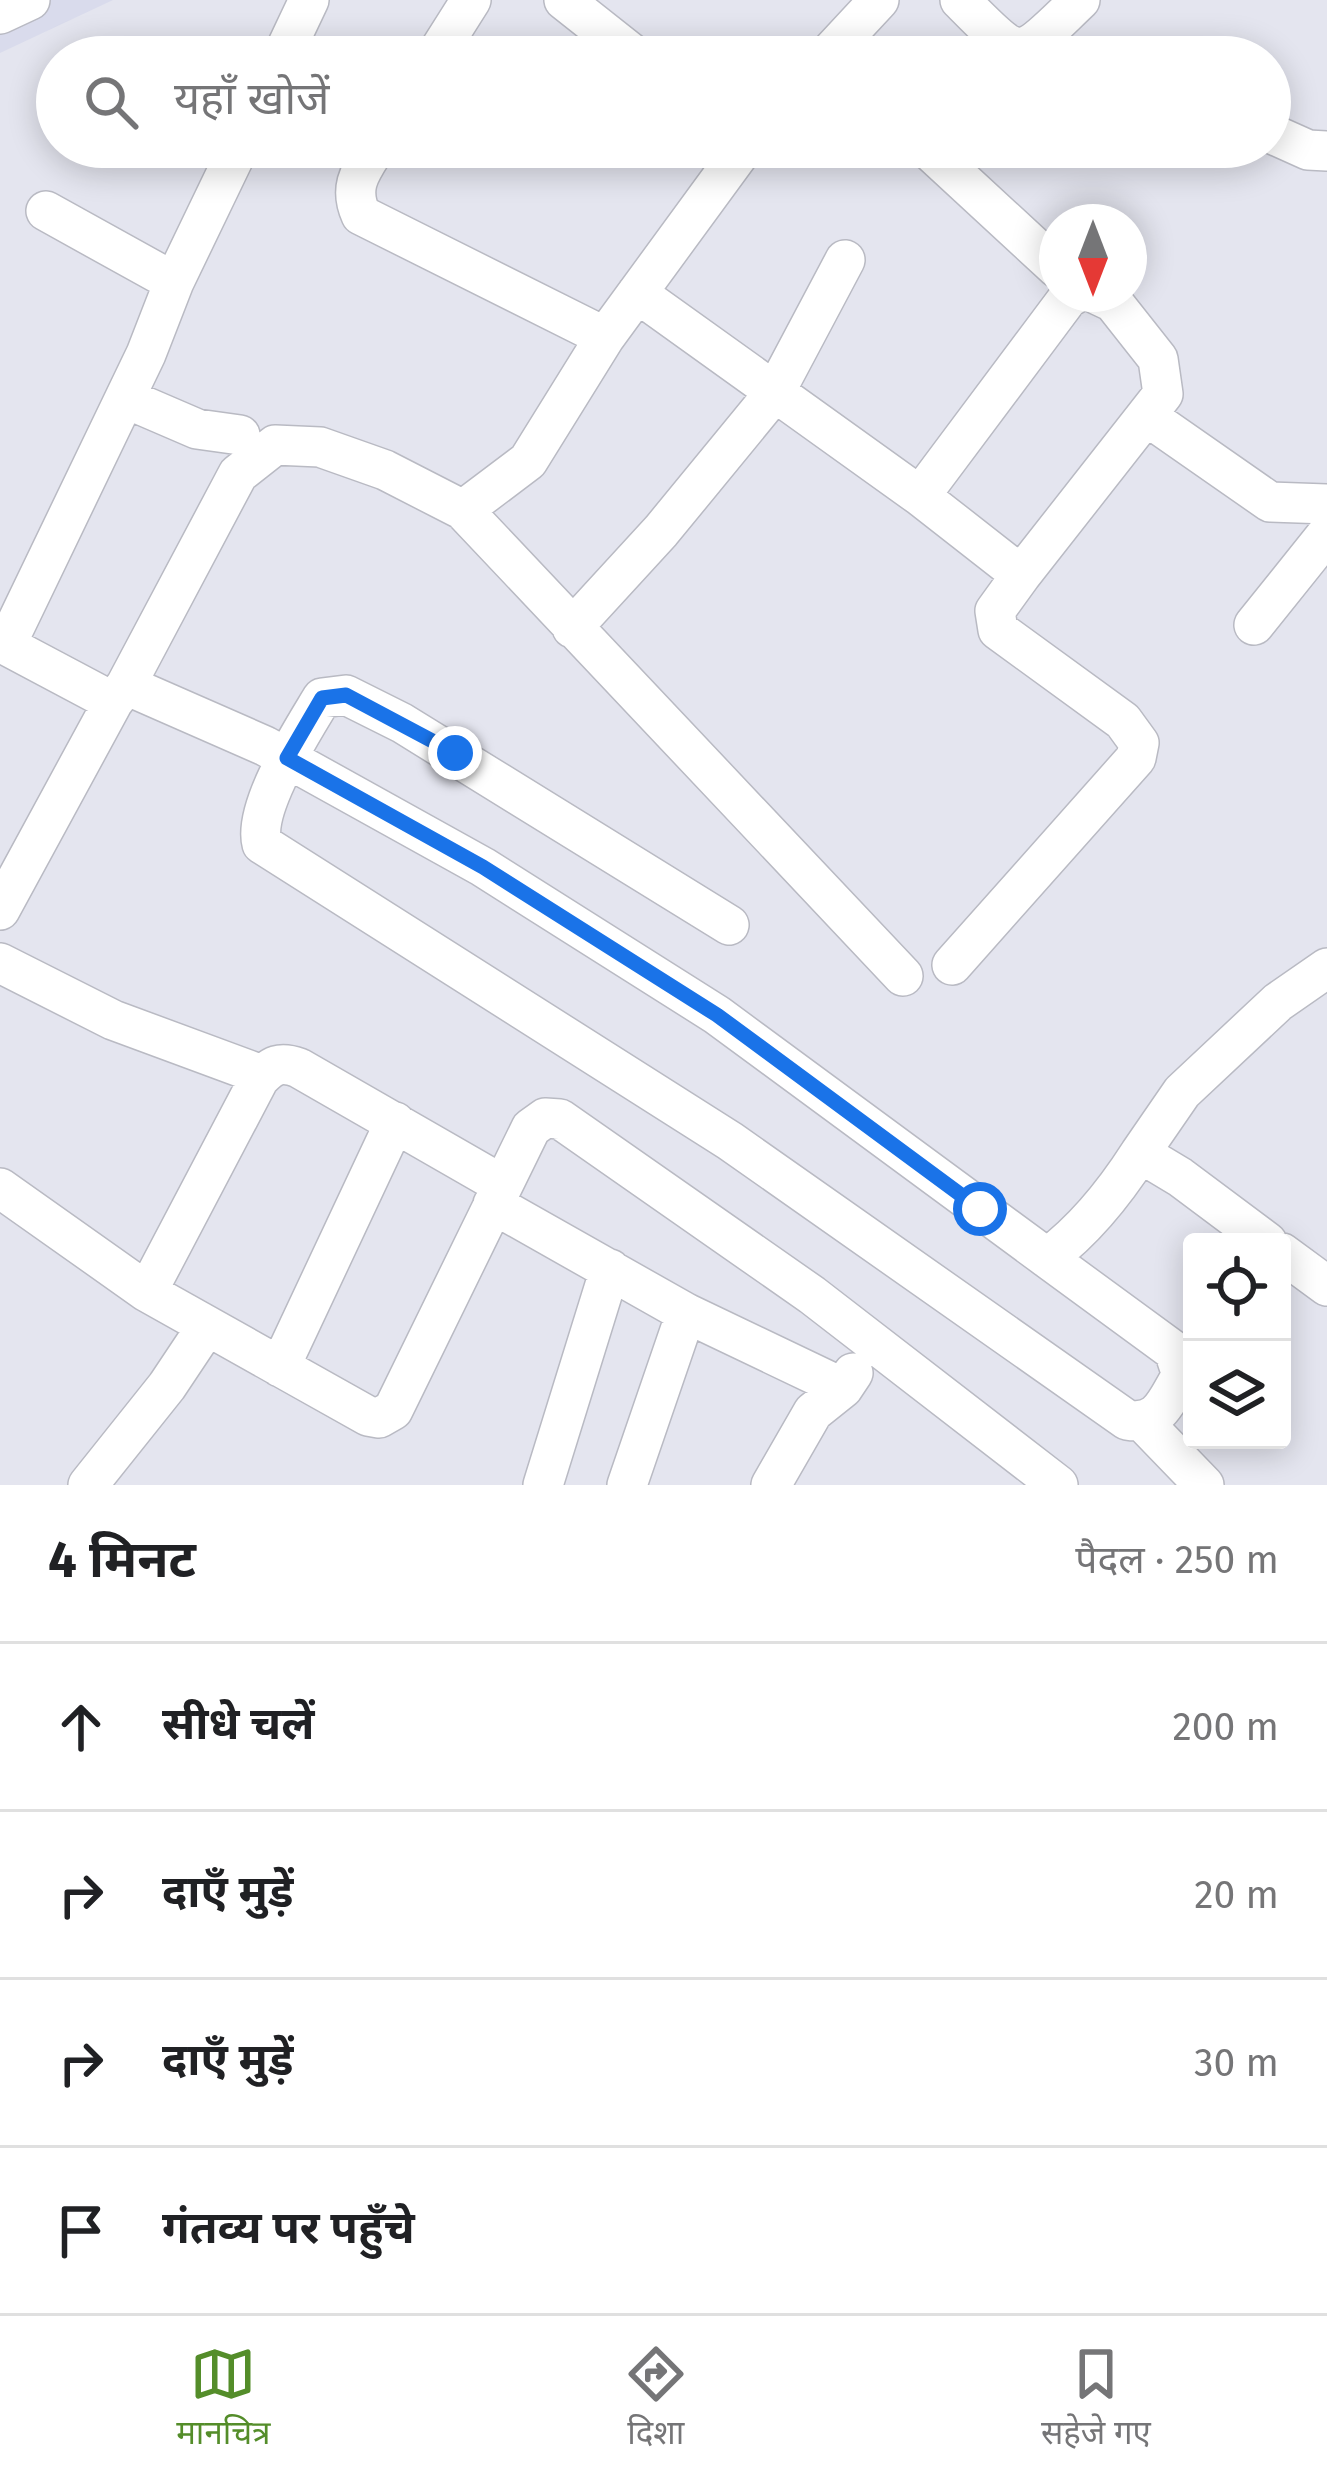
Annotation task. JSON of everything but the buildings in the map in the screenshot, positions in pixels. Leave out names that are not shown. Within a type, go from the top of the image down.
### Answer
[{"type":"street","points":[[0,14],[30,0]]},
{"type":"street","points":[[292,36],[309,0]]},
{"type":"street","points":[[448,36],[472,0]]},
{"type":"street","points":[[564,0],[609,36]]},
{"type":"street","points":[[846,36],[880,0]]},
{"type":"street","points":[[959,0],[996,36]]},
{"type":"street","points":[[1043,36],[1080,0]]},
{"type":"street","points":[[1291,143],[1308,151],[1327,151]]},
{"type":"street","points":[[229,168],[125,398],[3,643],[287,758],[483,867],[717,1015],[1174,1351],[1182,1375],[1156,1418],[1144,1423],[1127,1420],[730,1141],[262,844],[260,824],[287,758],[322,698],[346,695],[455,753],[729,925]]},
{"type":"street","points":[[362,168],[354,199],[361,214],[605,337]]},
{"type":"street","points":[[463,511],[528,461],[605,337],[729,168]]},
{"type":"street","points":[[949,168],[1039,251]]},
{"type":"street","points":[[46,211],[174,282]]},
{"type":"street","points":[[572,628],[661,531],[776,392],[845,260]]},
{"type":"street","points":[[638,293],[920,496],[1021,575]]},
{"type":"street","points":[[920,496],[1058,312]]},
{"type":"street","points":[[952,965],[1136,758],[1139,743],[1123,721],[998,630],[995,611],[1163,394],[1158,359],[1121,312]]},
{"type":"street","points":[[125,398],[197,429],[240,435]]},
{"type":"street","points":[[1148,417],[1270,502],[1327,504]]},
{"type":"street","points":[[0,910],[238,474],[275,446],[320,447],[385,470],[463,511],[903,976]]},
{"type":"street","points":[[1254,625],[1327,534]]},
{"type":"street","points":[[0,963],[113,1020],[251,1070],[259,1079]]},
{"type":"street","points":[[1048,1258],[1069,1242],[1121,1183],[1182,1092],[1278,1002],[1320,979]]},
{"type":"street","points":[[147,1292],[259,1079],[271,1066],[285,1063],[395,1122],[610,1269],[686,1313],[843,1388]]},
{"type":"street","points":[[0,1188],[147,1292],[368,1416],[387,1416],[537,1121],[560,1119],[812,1294],[1058,1485]]},
{"type":"street","points":[[280,1367],[395,1122]]},
{"type":"street","points":[[1140,1154],[1180,1177],[1255,1233]]},
{"type":"street","points":[[1291,1260],[1327,1286]]},
{"type":"street","points":[[543,1485],[610,1269]]},
{"type":"street","points":[[627,1485],[686,1313]]},
{"type":"street","points":[[88,1485],[167,1386],[207,1326]]},
{"type":"street","points":[[772,1485],[813,1412],[843,1388],[873,1344]]},
{"type":"street","points":[[1144,1423],[1204,1485]]},
{"type":"shaded area","points":[[0,0],[113,0],[36,36],[0,53]]},
{"type":"route","points":[[455,753],[346,695],[332,694],[322,698],[287,758],[483,867],[717,1015],[980,1209]]}]
